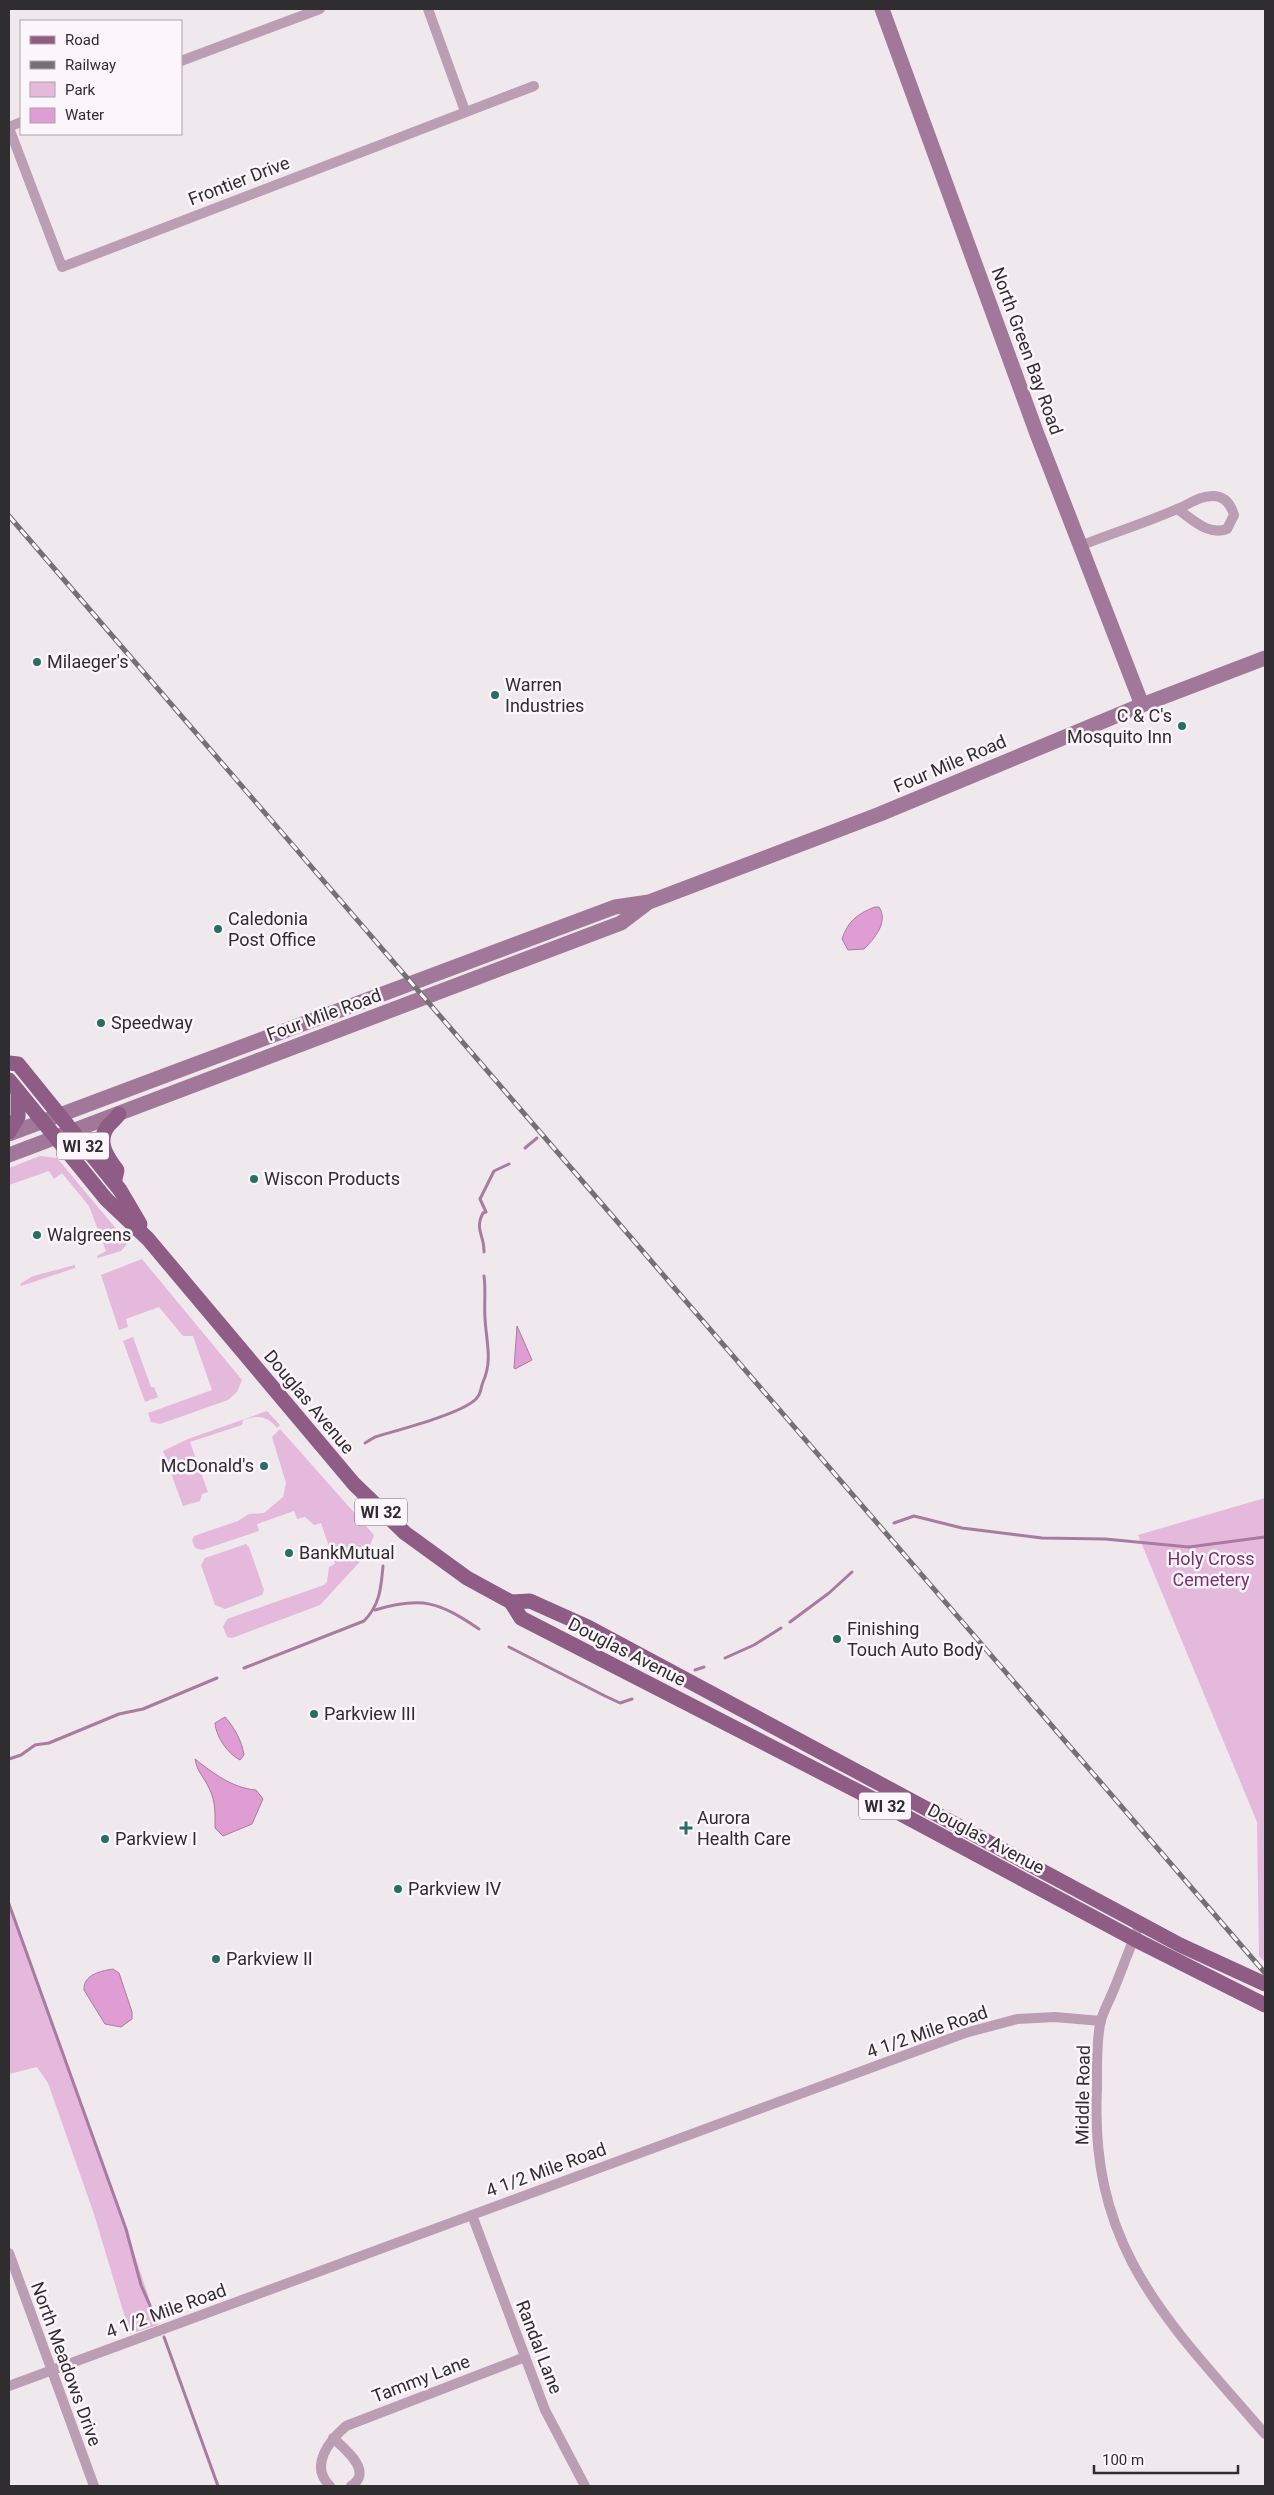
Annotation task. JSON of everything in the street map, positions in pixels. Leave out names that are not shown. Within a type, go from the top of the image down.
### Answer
[{"type":"main road","name":"Douglas Avenue","points":[[9,1063],[18,1064],[115,1183],[148,1239]]},
{"type":"main road","points":[[9,1133],[18,1116],[14,1086]]},
{"type":"main road","name":"Douglas Avenue","points":[[14,1086],[106,1199],[148,1239],[354,1484],[378,1510],[435,1557],[510,1602],[521,1618],[875,1800],[1134,1939],[1265,2005]]},
{"type":"main road","points":[[115,1183],[117,1170],[106,1155],[103,1143],[109,1125],[119,1114]]},
{"type":"main road","name":"Douglas Avenue","points":[[510,1602],[530,1601],[588,1627],[1180,1944],[1265,1984]]},
{"type":"street","points":[[182,62],[320,9]]},
{"type":"street","points":[[428,9],[465,111],[534,86]]},
{"type":"street","name":"North Green Bay Road","points":[[882,9],[1080,546],[1142,705]]},
{"type":"street","name":"Frontier Drive","points":[[9,128],[62,267],[465,111]]},
{"type":"street","points":[[1080,546],[1178,509],[1199,498],[1215,496],[1229,503],[1234,515],[1226,529],[1218,532],[1202,527],[1178,509]]},
{"type":"street","name":"Four Mile Road","points":[[9,1133],[60,1116],[615,907],[649,902],[880,814],[1142,705],[1265,658]]},
{"type":"street","name":"Four Mile Road","points":[[9,1155],[621,923],[649,902]]},
{"type":"street","name":"Middle Road","points":[[1141,1922],[1101,2021],[1095,2114],[1106,2197],[1120,2239],[1135,2271],[1165,2316],[1265,2434]]},
{"type":"street","name":"4 1/2 Mile Road","points":[[9,2386],[965,2034],[1017,2019],[1054,2017],[1101,2021]]},
{"type":"street","name":"Randal Lane","points":[[472,2215],[553,2427],[585,2486]]},
{"type":"street","name":"North Meadows Drive","points":[[9,2253],[94,2486]]},
{"type":"street","name":"Tammy Lane","points":[[330,2486],[325,2481],[321,2472],[324,2451],[333,2438],[346,2426],[525,2357]]},
{"type":"street","points":[[333,2438],[350,2454],[360,2472],[360,2478],[351,2486]]},
{"type":"green space","points":[[40,1156],[57,1158],[128,1243],[121,1251],[98,1258],[97,1256],[106,1251],[89,1206],[62,1173],[54,1179],[49,1171],[9,1185],[9,1168]]},
{"type":"green space","points":[[142,1259],[242,1380],[237,1392],[228,1400],[160,1424],[151,1422],[148,1413],[212,1390],[193,1336],[183,1336],[159,1307],[126,1319],[128,1327],[119,1330],[101,1275]]},
{"type":"green space","points":[[75,1265],[75,1268],[21,1286],[20,1284],[33,1276]]},
{"type":"green space","points":[[133,1337],[151,1387],[154,1387],[158,1397],[145,1402],[123,1341]]},
{"type":"green space","points":[[267,1411],[280,1425],[277,1428],[266,1418],[253,1417],[243,1420],[242,1425],[190,1442],[208,1492],[202,1494],[200,1501],[183,1506],[163,1451],[188,1439]]},
{"type":"green space","points":[[280,1429],[374,1535],[367,1554],[320,1605],[232,1638],[227,1637],[223,1627],[227,1619],[324,1585],[327,1582],[329,1567],[335,1564],[321,1523],[314,1525],[305,1517],[297,1519],[294,1511],[257,1524],[259,1531],[202,1550],[195,1548],[192,1540],[194,1536],[238,1521],[249,1514],[264,1513],[283,1497],[286,1483],[272,1437]]},
{"type":"green space","name":"Holy Cross Cemetery","points":[[1265,1498],[1265,1962],[1259,1956],[1257,1822],[1138,1535]]},
{"type":"green space","points":[[246,1544],[249,1547],[264,1590],[262,1595],[225,1609],[215,1605],[201,1565],[205,1558]]},
{"type":"green space","points":[[9,1904],[126,2229],[158,2325],[130,2334],[94,2214],[48,2083],[37,2067],[9,2074]]},
{"type":"water","points":[[879,907],[882,913],[881,924],[876,935],[864,949],[848,950],[842,939],[847,927],[858,915]]},
{"type":"water","points":[[517,1326],[532,1360],[515,1369],[514,1368]]},
{"type":"water","points":[[225,1717],[239,1739],[244,1755],[240,1760],[227,1749],[218,1734],[215,1723]]},
{"type":"water","points":[[195,1759],[231,1783],[256,1790],[263,1799],[252,1824],[223,1836],[215,1828],[213,1798],[197,1767]]},
{"type":"water","points":[[113,1969],[119,1973],[132,2012],[132,2019],[121,2027],[105,2024],[84,1990],[84,1985],[89,1977]]},
{"type":"waterway","points":[[525,1148],[537,1138]]},
{"type":"waterway","points":[[484,1252],[479,1224],[483,1213],[486,1212],[480,1199],[494,1171],[509,1164]]},
{"type":"waterway","points":[[365,1443],[375,1437],[457,1410],[468,1405],[478,1397],[488,1366],[484,1276]]},
{"type":"waterway","points":[[894,1523],[914,1516],[962,1528],[1042,1538],[1105,1539],[1189,1547],[1265,1537]]},
{"type":"waterway","points":[[244,1668],[364,1621],[377,1602],[383,1566]]},
{"type":"waterway","points":[[790,1622],[829,1593],[852,1572]]},
{"type":"waterway","points":[[375,1610],[405,1603],[430,1604],[441,1607],[479,1629]]},
{"type":"waterway","points":[[725,1658],[754,1645],[781,1628]]},
{"type":"waterway","points":[[509,1647],[620,1703],[632,1699]]},
{"type":"waterway","points":[[695,1670],[704,1667]]},
{"type":"waterway","points":[[9,1759],[21,1755],[35,1745],[49,1743],[119,1714],[143,1709],[217,1678]]},
{"type":"waterway","points":[[9,1904],[126,2229],[141,2285],[155,2317]]},
{"type":"waterway","points":[[164,2337],[218,2486]]},
{"type":"railway","points":[[9,516],[1265,1973]]},
{"type":"place","name":"Milaeger's","points":[[37,662]]},
{"type":"place","name":"Warren Industries","points":[[495,695]]},
{"type":"place","name":"C & C's Mosquito Inn","points":[[1182,726]]},
{"type":"place","name":"Caledonia Post Office","points":[[218,929]]},
{"type":"place","name":"Speedway","points":[[101,1023]]},
{"type":"place","name":"Wiscon Products","points":[[254,1179]]},
{"type":"place","name":"Walgreens","points":[[37,1235]]},
{"type":"place","name":"McDonald's","points":[[264,1466]]},
{"type":"place","name":"BankMutual","points":[[289,1553]]},
{"type":"place","name":"Finishing Touch Auto Body","points":[[837,1639]]},
{"type":"place","name":"Parkview III","points":[[314,1714]]},
{"type":"place","name":"Aurora Health Care","points":[[686,1828]]},
{"type":"place","name":"Parkview I","points":[[105,1839]]},
{"type":"place","name":"Parkview IV","points":[[398,1889]]},
{"type":"place","name":"Parkview II","points":[[216,1959]]}]
